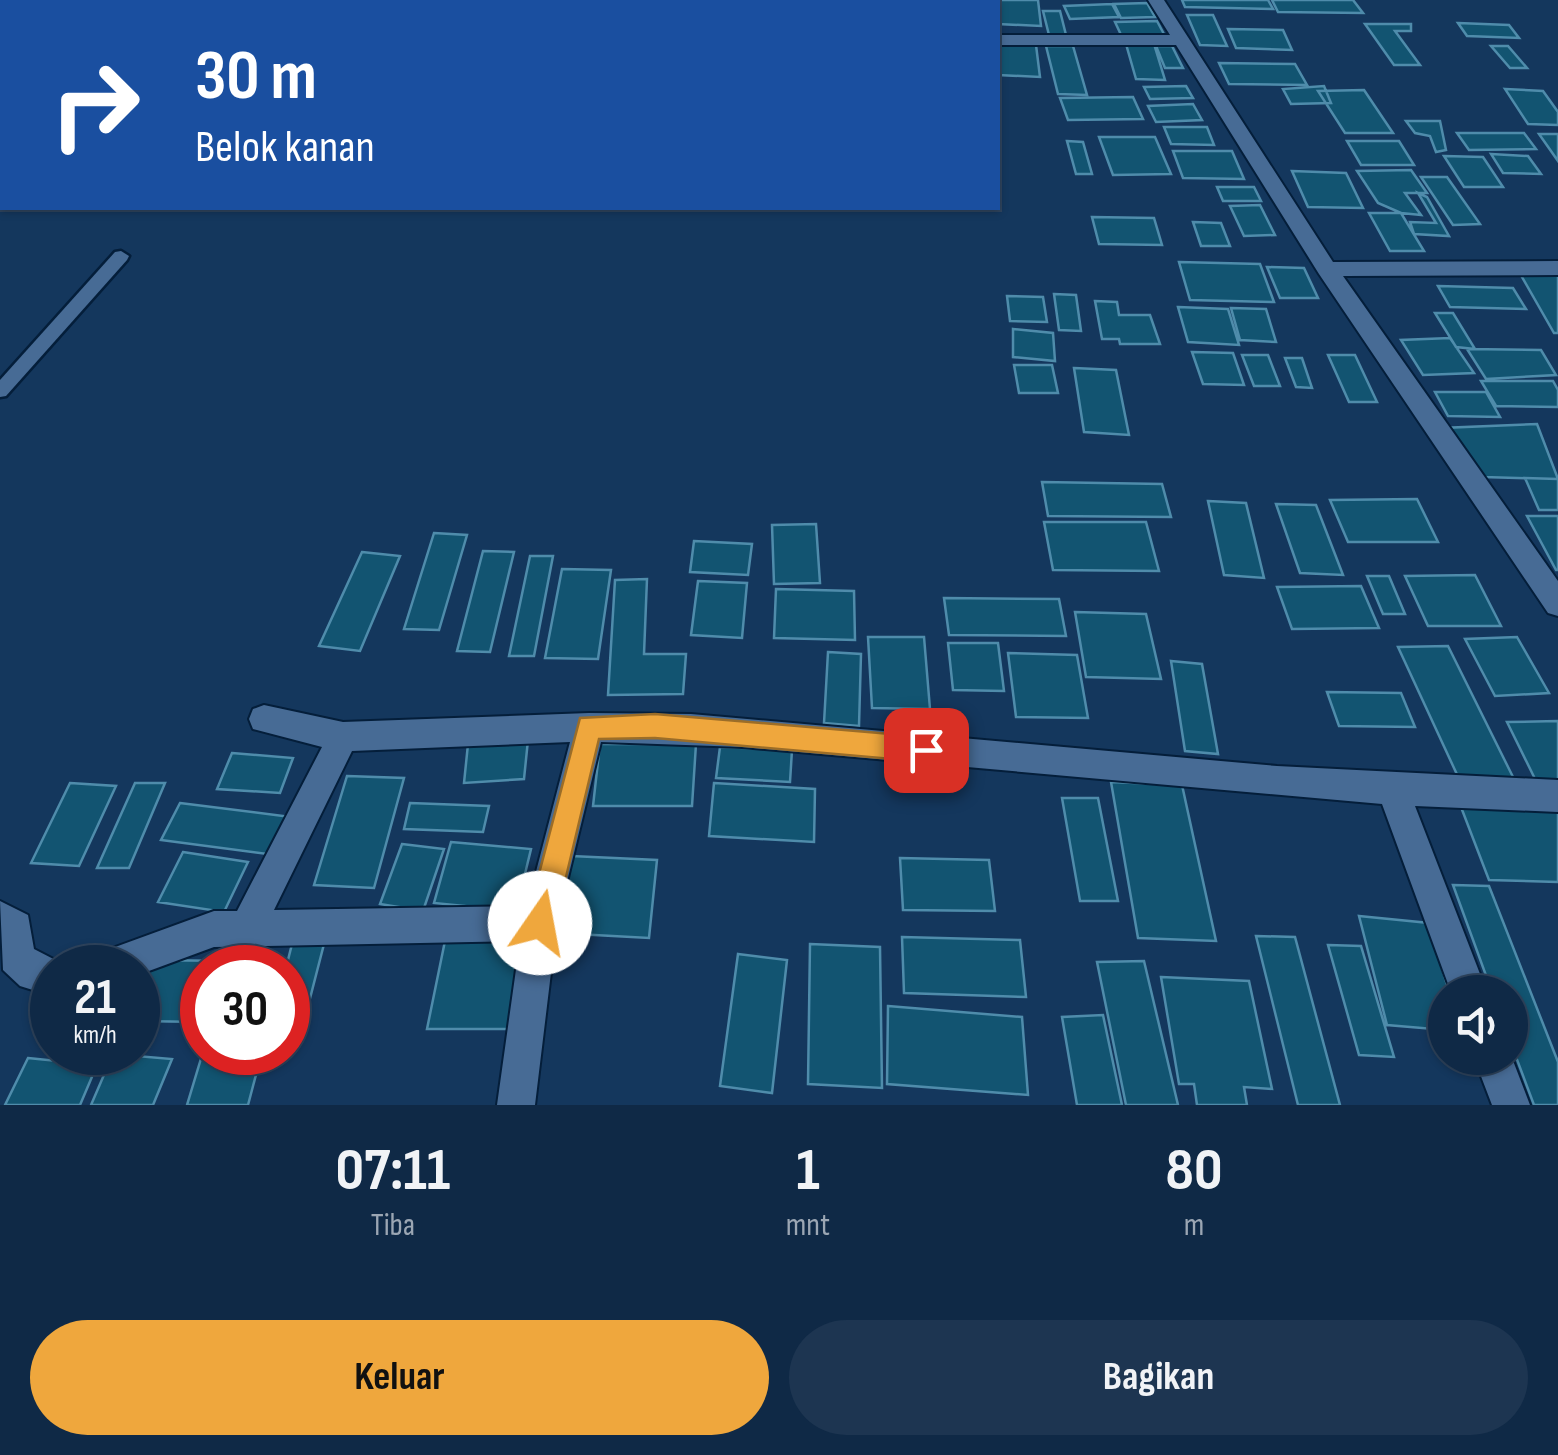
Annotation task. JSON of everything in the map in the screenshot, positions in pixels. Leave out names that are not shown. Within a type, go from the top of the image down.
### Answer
[{"type":"street","points":[[1156,0],[1327,270],[1558,604]]},
{"type":"street","points":[[1000,40],[1179,40]]},
{"type":"street","points":[[1327,270],[1558,268]]},
{"type":"street","points":[[264,719],[343,736],[589,727],[755,733],[1392,787],[1558,796]]},
{"type":"street","points":[[516,1105],[540,923],[589,727]]},
{"type":"street","points":[[248,926],[343,736]]},
{"type":"street","points":[[1392,787],[1463,975]]},
{"type":"street","points":[[0,918],[16,927],[16,957],[30,969]]},
{"type":"street","points":[[160,947],[188,936],[248,926],[540,923]]},
{"type":"street","points":[[1500,1075],[1511,1105]]},
{"type":"lane","points":[[0,390],[121,256]]},
{"type":"building","points":[[1000,0],[1038,0],[1041,26],[1000,24]]},
{"type":"building","points":[[1182,0],[1268,0],[1273,9],[1185,7]]},
{"type":"building","points":[[1272,0],[1353,0],[1363,13],[1278,12]]},
{"type":"building","points":[[1147,3],[1155,17],[1121,18],[1114,4]]},
{"type":"building","points":[[1112,4],[1119,17],[1070,19],[1064,6]]},
{"type":"building","points":[[1043,11],[1060,11],[1066,35],[1049,35]]},
{"type":"building","points":[[1187,15],[1213,15],[1227,46],[1200,45]]},
{"type":"building","points":[[1157,21],[1165,36],[1122,37],[1115,22]]},
{"type":"building","points":[[1458,23],[1509,25],[1519,38],[1467,36]]},
{"type":"building","points":[[1365,24],[1411,24],[1411,31],[1395,31],[1420,65],[1394,65]]},
{"type":"building","points":[[1228,29],[1283,30],[1292,50],[1236,48]]},
{"type":"building","points":[[1000,43],[1036,45],[1040,77],[1000,75]]},
{"type":"building","points":[[1126,44],[1154,44],[1165,80],[1136,79]]},
{"type":"building","points":[[1046,46],[1073,46],[1087,95],[1058,94]]},
{"type":"building","points":[[1156,46],[1172,46],[1183,68],[1165,68]]},
{"type":"building","points":[[1491,46],[1508,46],[1527,68],[1510,68]]},
{"type":"building","points":[[1219,63],[1295,64],[1307,85],[1229,84]]},
{"type":"building","points":[[1186,86],[1193,98],[1150,99],[1144,87]]},
{"type":"building","points":[[1324,86],[1331,103],[1291,104],[1283,89]]},
{"type":"building","points":[[1505,89],[1543,91],[1558,112],[1558,125],[1528,124]]},
{"type":"building","points":[[1364,90],[1393,133],[1345,133],[1318,91]]},
{"type":"building","points":[[1133,97],[1143,119],[1068,120],[1060,98]]},
{"type":"building","points":[[1193,104],[1202,120],[1156,122],[1148,106]]},
{"type":"building","points":[[1406,121],[1440,121],[1446,150],[1436,152],[1430,136],[1415,133]]},
{"type":"building","points":[[1164,127],[1207,127],[1214,145],[1171,144]]},
{"type":"building","points":[[1457,133],[1524,133],[1536,149],[1469,150]]},
{"type":"building","points":[[1539,134],[1558,134],[1558,161]]},
{"type":"building","points":[[1099,137],[1155,137],[1171,174],[1113,175]]},
{"type":"building","points":[[1067,141],[1083,142],[1092,174],[1076,174]]},
{"type":"building","points":[[1347,141],[1399,141],[1414,165],[1361,165]]},
{"type":"building","points":[[1173,151],[1232,151],[1244,179],[1183,178]]},
{"type":"building","points":[[1491,154],[1528,156],[1541,174],[1503,173]]},
{"type":"building","points":[[1444,156],[1483,157],[1503,187],[1464,187]]},
{"type":"building","points":[[1411,170],[1427,193],[1405,193],[1421,215],[1401,213],[1378,203],[1357,171]]},
{"type":"building","points":[[1292,171],[1346,173],[1363,208],[1308,207]]},
{"type":"building","points":[[1421,177],[1447,177],[1480,224],[1453,225]]},
{"type":"building","points":[[1217,187],[1254,187],[1261,201],[1223,201]]},
{"type":"building","points":[[1418,193],[1427,197],[1449,236],[1414,234],[1410,222],[1436,223]]},
{"type":"building","points":[[1260,205],[1275,235],[1244,236],[1230,206]]},
{"type":"building","points":[[1369,213],[1401,213],[1424,251],[1390,251]]},
{"type":"building","points":[[1092,217],[1154,218],[1162,245],[1099,244]]},
{"type":"building","points":[[1193,222],[1221,223],[1230,246],[1201,246]]},
{"type":"building","points":[[1179,262],[1260,264],[1274,302],[1190,300]]},
{"type":"building","points":[[1267,267],[1304,268],[1318,298],[1280,298]]},
{"type":"building","points":[[1518,270],[1558,271],[1558,333],[1554,333]]},
{"type":"building","points":[[1438,286],[1513,288],[1526,309],[1450,307]]},
{"type":"building","points":[[1054,294],[1076,295],[1081,331],[1059,330]]},
{"type":"building","points":[[1007,296],[1043,297],[1047,322],[1010,321]]},
{"type":"building","points":[[1095,301],[1117,302],[1119,315],[1150,315],[1160,344],[1120,344],[1119,339],[1102,339]]},
{"type":"building","points":[[1178,307],[1228,309],[1239,345],[1188,342]]},
{"type":"building","points":[[1231,308],[1266,309],[1276,342],[1240,340]]},
{"type":"building","points":[[1435,313],[1453,313],[1475,349],[1456,347]]},
{"type":"building","points":[[1013,329],[1053,333],[1055,361],[1013,357]]},
{"type":"building","points":[[1450,338],[1474,373],[1423,375],[1401,340]]},
{"type":"building","points":[[1467,349],[1541,350],[1556,375],[1486,379]]},
{"type":"building","points":[[1192,352],[1233,353],[1244,385],[1203,384]]},
{"type":"building","points":[[1242,355],[1268,355],[1280,386],[1254,386]]},
{"type":"building","points":[[1328,355],[1355,355],[1377,402],[1349,402]]},
{"type":"building","points":[[1285,358],[1302,358],[1312,388],[1296,387]]},
{"type":"building","points":[[1014,365],[1052,365],[1058,393],[1019,393]]},
{"type":"building","points":[[1074,368],[1116,370],[1129,435],[1084,432]]},
{"type":"building","points":[[1481,381],[1553,381],[1558,390],[1558,407],[1496,406]]},
{"type":"building","points":[[1435,392],[1486,392],[1500,417],[1448,416]]},
{"type":"building","points":[[1537,424],[1558,479],[1483,477],[1442,428]]},
{"type":"building","points":[[1525,478],[1558,479],[1558,510],[1539,510]]},
{"type":"building","points":[[1042,482],[1162,484],[1171,517],[1048,516]]},
{"type":"building","points":[[1417,499],[1438,542],[1348,542],[1330,500]]},
{"type":"building","points":[[1208,501],[1246,503],[1264,578],[1224,575]]},
{"type":"building","points":[[1276,504],[1316,505],[1343,575],[1300,573]]},
{"type":"building","points":[[1527,516],[1558,516],[1558,570],[1556,570]]},
{"type":"building","points":[[1044,522],[1146,522],[1159,571],[1053,570]]},
{"type":"building","points":[[816,524],[820,583],[774,584],[772,525]]},
{"type":"building","points":[[434,533],[467,535],[439,630],[404,629]]},
{"type":"building","points":[[694,541],[752,544],[748,575],[690,572]]},
{"type":"building","points":[[483,551],[514,552],[490,652],[457,651]]},
{"type":"building","points":[[362,552],[400,556],[360,651],[319,646]]},
{"type":"building","points":[[530,556],[553,556],[534,656],[509,656]]},
{"type":"building","points":[[562,569],[611,570],[598,659],[545,658]]},
{"type":"building","points":[[1475,575],[1501,626],[1428,626],[1405,576]]},
{"type":"building","points":[[1367,576],[1389,576],[1405,614],[1383,614]]},
{"type":"building","points":[[647,579],[644,654],[686,654],[683,694],[608,695],[615,580]]},
{"type":"building","points":[[698,581],[747,583],[742,638],[691,635]]},
{"type":"building","points":[[1361,586],[1379,628],[1292,629],[1277,587]]},
{"type":"building","points":[[776,589],[854,591],[855,640],[774,638]]},
{"type":"building","points":[[944,598],[1059,599],[1066,636],[949,635]]},
{"type":"building","points":[[1075,612],[1146,614],[1161,679],[1086,677]]},
{"type":"building","points":[[868,637],[924,637],[930,709],[872,708]]},
{"type":"building","points":[[1517,637],[1549,693],[1495,696],[1465,639]]},
{"type":"building","points":[[948,643],[998,643],[1004,691],[953,690]]},
{"type":"building","points":[[1448,646],[1514,779],[1460,781],[1398,647]]},
{"type":"building","points":[[828,652],[861,654],[859,726],[824,723]]},
{"type":"building","points":[[1008,653],[1077,655],[1088,718],[1016,717]]},
{"type":"building","points":[[1171,661],[1202,664],[1218,754],[1185,751]]},
{"type":"building","points":[[1327,692],[1401,693],[1415,727],[1339,726]]},
{"type":"building","points":[[1558,721],[1558,786],[1539,787],[1507,722]]},
{"type":"building","points":[[528,740],[524,779],[464,783],[468,744]]},
{"type":"building","points":[[600,744],[696,744],[692,806],[593,806]]},
{"type":"building","points":[[720,747],[792,750],[790,782],[716,778]]},
{"type":"building","points":[[232,753],[293,758],[280,793],[217,789]]},
{"type":"building","points":[[347,776],[404,778],[374,888],[314,885]]},
{"type":"building","points":[[1111,782],[1182,785],[1216,941],[1138,938]]},
{"type":"building","points":[[70,783],[116,786],[79,866],[31,863]]},
{"type":"building","points":[[135,783],[165,783],[129,868],[97,868]]},
{"type":"building","points":[[714,783],[815,789],[814,842],[709,836]]},
{"type":"building","points":[[1062,798],[1098,798],[1118,901],[1080,901]]},
{"type":"building","points":[[180,803],[291,817],[275,855],[161,840]]},
{"type":"building","points":[[410,803],[489,806],[483,832],[404,829]]},
{"type":"building","points":[[1461,807],[1558,810],[1558,882],[1489,880]]},
{"type":"building","points":[[451,842],[531,849],[516,911],[434,903]]},
{"type":"building","points":[[402,844],[444,849],[423,911],[380,904]]},
{"type":"building","points":[[183,852],[248,862],[224,912],[158,902]]},
{"type":"building","points":[[571,856],[657,860],[649,938],[558,933]]},
{"type":"building","points":[[900,858],[989,860],[995,911],[903,910]]},
{"type":"building","points":[[1453,885],[1489,886],[1524,975],[1486,975]]},
{"type":"building","points":[[1359,916],[1429,923],[1444,975],[1428,975],[1428,1029],[1387,1025]]},
{"type":"building","points":[[446,936],[524,936],[511,1029],[427,1029]]},
{"type":"building","points":[[1256,936],[1295,937],[1340,1105],[1298,1105]]},
{"type":"building","points":[[902,937],[1020,940],[1026,997],[904,993]]},
{"type":"building","points":[[324,944],[310,998],[310,945],[292,945]]},
{"type":"building","points":[[810,944],[880,947],[882,1088],[808,1084]]},
{"type":"building","points":[[1328,945],[1361,946],[1394,1057],[1359,1055]]},
{"type":"building","points":[[738,954],[787,960],[772,1093],[720,1086]]},
{"type":"building","points":[[160,960],[180,960],[180,1022],[160,1021]]},
{"type":"building","points":[[1144,961],[1178,1105],[1126,1105],[1097,962]]},
{"type":"building","points":[[1161,977],[1249,981],[1272,1089],[1244,1087],[1247,1105],[1197,1105],[1194,1084],[1179,1084]]},
{"type":"building","points":[[1528,985],[1558,1062],[1558,1105],[1534,1105],[1523,1075],[1528,1075]]},
{"type":"building","points":[[888,1006],[1022,1017],[1028,1095],[887,1084]]},
{"type":"building","points":[[1103,1015],[1122,1105],[1077,1105],[1062,1017]]},
{"type":"building","points":[[28,1058],[30,1075],[93,1075],[80,1105],[5,1105]]},
{"type":"building","points":[[160,1058],[172,1059],[153,1105],[91,1105],[104,1075],[160,1075]]},
{"type":"building","points":[[196,1075],[256,1075],[248,1105],[187,1105]]},
{"type":"route","points":[[540,923],[589,727],[655,726],[774,734],[926,750]]}]
